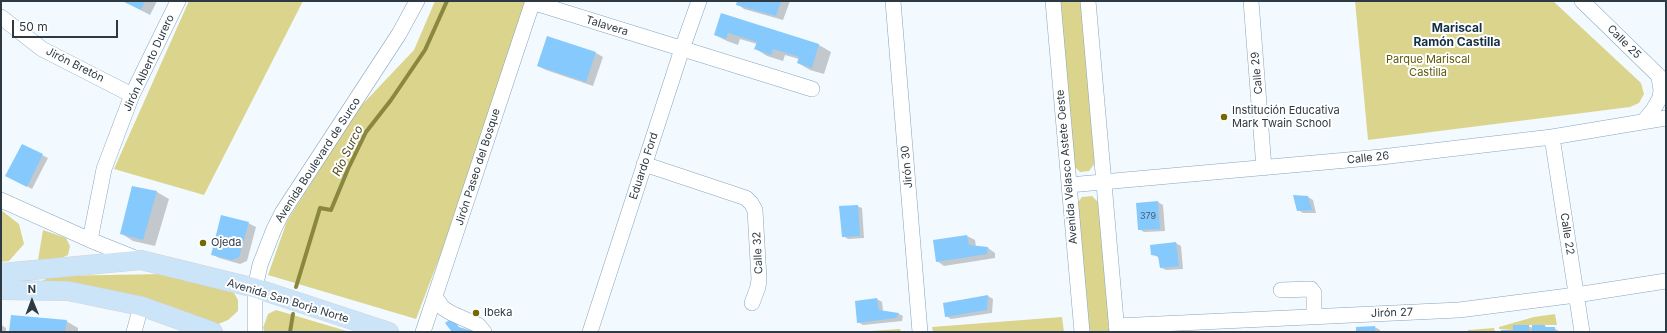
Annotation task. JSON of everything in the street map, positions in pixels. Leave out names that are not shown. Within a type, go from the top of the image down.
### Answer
[{"type":"main road","name":"Avenida San Borja Norte","points":[[1,273],[141,260],[255,288],[389,332]]},
{"type":"main road","points":[[1,290],[68,291],[141,306],[213,332]]},
{"type":"street","name":"Jirón Alberto Durero","points":[[90,240],[104,169],[132,95],[178,1]]},
{"type":"street","name":"Avenida Boulevard de Surco","points":[[255,332],[255,288],[260,266],[282,213],[399,34],[416,1]]},
{"type":"street","name":"Eduardo Ford","points":[[590,332],[644,164],[699,1]]},
{"type":"street","name":"Jirón 30","points":[[894,1],[920,332]]},
{"type":"street","name":"Avenida Velasco Astete Oeste","points":[[1053,1],[1082,332]]},
{"type":"street","points":[[1088,1],[1117,329]]},
{"type":"street","name":"Calle 29","points":[[1251,1],[1264,168]]},
{"type":"street","name":"Calle 25","points":[[1582,1],[1663,80]]},
{"type":"street","name":"Talavera","points":[[532,2],[812,89]]},
{"type":"street","name":"Jirón Paseo del Bosque","points":[[423,332],[532,2]]},
{"type":"street","name":"Jirón Bretón","points":[[1,17],[42,49],[132,95]]},
{"type":"street","points":[[1644,121],[1660,98],[1663,80]]},
{"type":"street","name":"Calle 26","points":[[1069,185],[1380,157],[1552,137],[1666,118]]},
{"type":"street","name":"Calle 22","points":[[1552,137],[1582,332]]},
{"type":"street","name":"Calle 32","points":[[644,164],[746,198],[751,203],[755,210],[759,279],[758,287],[752,302]]},
{"type":"street","name":"Avenida San Borja Norte","points":[[1,200],[90,240],[141,260]]},
{"type":"street","name":"Jirón 27","points":[[1117,329],[1314,316],[1459,310],[1576,295],[1666,281]]},
{"type":"street","points":[[1281,290],[1311,289],[1314,293],[1314,316]]},
{"type":"street","points":[[435,297],[443,308],[478,325],[484,332]]},
{"type":"street","points":[[134,332],[141,306]]},
{"type":"green space","points":[[189,1],[303,1],[204,195],[114,169]]},
{"type":"green space","points":[[435,1],[528,1],[446,240],[416,319],[268,275],[287,221],[359,108],[414,50]]},
{"type":"green space","points":[[1060,1],[1082,1],[1095,163],[1089,171],[1080,172],[1074,166]]},
{"type":"green space","name":"Parque Mariscal Castilla","points":[[1355,1],[1553,1],[1641,83],[1644,94],[1639,103],[1630,107],[1368,140]]},
{"type":"green space","points":[[1092,196],[1099,203],[1110,332],[1088,332],[1076,205],[1082,197]]},
{"type":"green space","points":[[1,210],[19,224],[24,244],[9,261],[1,262]]},
{"type":"green space","points":[[43,230],[66,238],[70,246],[68,255],[59,259],[38,260]]},
{"type":"green space","points":[[164,274],[233,291],[238,300],[238,311],[228,320],[216,325],[38,284],[50,276]]},
{"type":"green space","points":[[276,310],[350,332],[265,332],[263,328],[268,314]]},
{"type":"green space","points":[[1555,314],[1557,325],[1513,325],[1513,330],[1499,329],[1499,327],[1534,317]]},
{"type":"green space","points":[[1062,317],[1064,332],[933,332],[932,327]]},
{"type":"green space","points":[[1494,328],[1495,332],[1468,332],[1468,330]]},
{"type":"green space","points":[[900,329],[901,332],[856,332]]},
{"type":"building","points":[[122,1],[145,1],[141,10]]},
{"type":"building","points":[[737,1],[781,1],[776,16],[736,5]]},
{"type":"building","points":[[721,13],[819,44],[812,68],[797,63],[799,57],[773,49],[771,55],[754,49],[757,42],[728,33],[726,39],[714,35]]},
{"type":"building","points":[[547,36],[596,52],[586,82],[537,66]]},
{"type":"building","points":[[22,144],[43,154],[27,187],[5,176]]},
{"type":"building","points":[[132,186],[157,191],[143,240],[120,234]]},
{"type":"building","points":[[1293,195],[1308,196],[1312,210],[1297,211]]},
{"type":"building","points":[[1158,201],[1160,229],[1138,230],[1136,203]]},
{"type":"building","points":[[858,205],[860,236],[842,237],[839,206]]},
{"type":"building","points":[[221,215],[249,222],[239,257],[232,260],[211,255]]},
{"type":"building","points":[[967,235],[969,245],[988,247],[987,254],[936,262],[933,240]]},
{"type":"building","points":[[1176,242],[1179,266],[1160,268],[1158,256],[1151,255],[1150,245]]},
{"type":"building","points":[[988,295],[987,310],[945,317],[943,303]]},
{"type":"building","points":[[877,298],[879,310],[899,313],[896,318],[857,323],[855,301]]},
{"type":"building","points":[[11,315],[67,320],[65,332],[9,332]]},
{"type":"building","points":[[452,318],[459,327],[476,332],[452,332],[445,323]]},
{"type":"building","points":[[1513,325],[1529,325],[1529,332],[1501,332],[1501,330],[1513,330]]},
{"type":"building","points":[[1532,325],[1555,327],[1555,332],[1532,332]]},
{"type":"building","points":[[1375,326],[1375,332],[1356,332],[1356,327]]},
{"type":"waterway","name":"Río Surco","points":[[296,287],[320,208],[331,210],[348,169],[366,132],[391,100],[425,50],[447,1]]},
{"type":"waterway","name":"Río Surco","points":[[290,332],[293,314]]},
{"type":"place","name":"Institución Educativa Mark Twain School","points":[[1224,117]]},
{"type":"place","name":"Ojeda","points":[[203,243]]},
{"type":"place","name":"Ibeka","points":[[476,313]]},
{"type":"district","name":"Mariscal Ramón Castilla","points":[[1457,35]]}]
